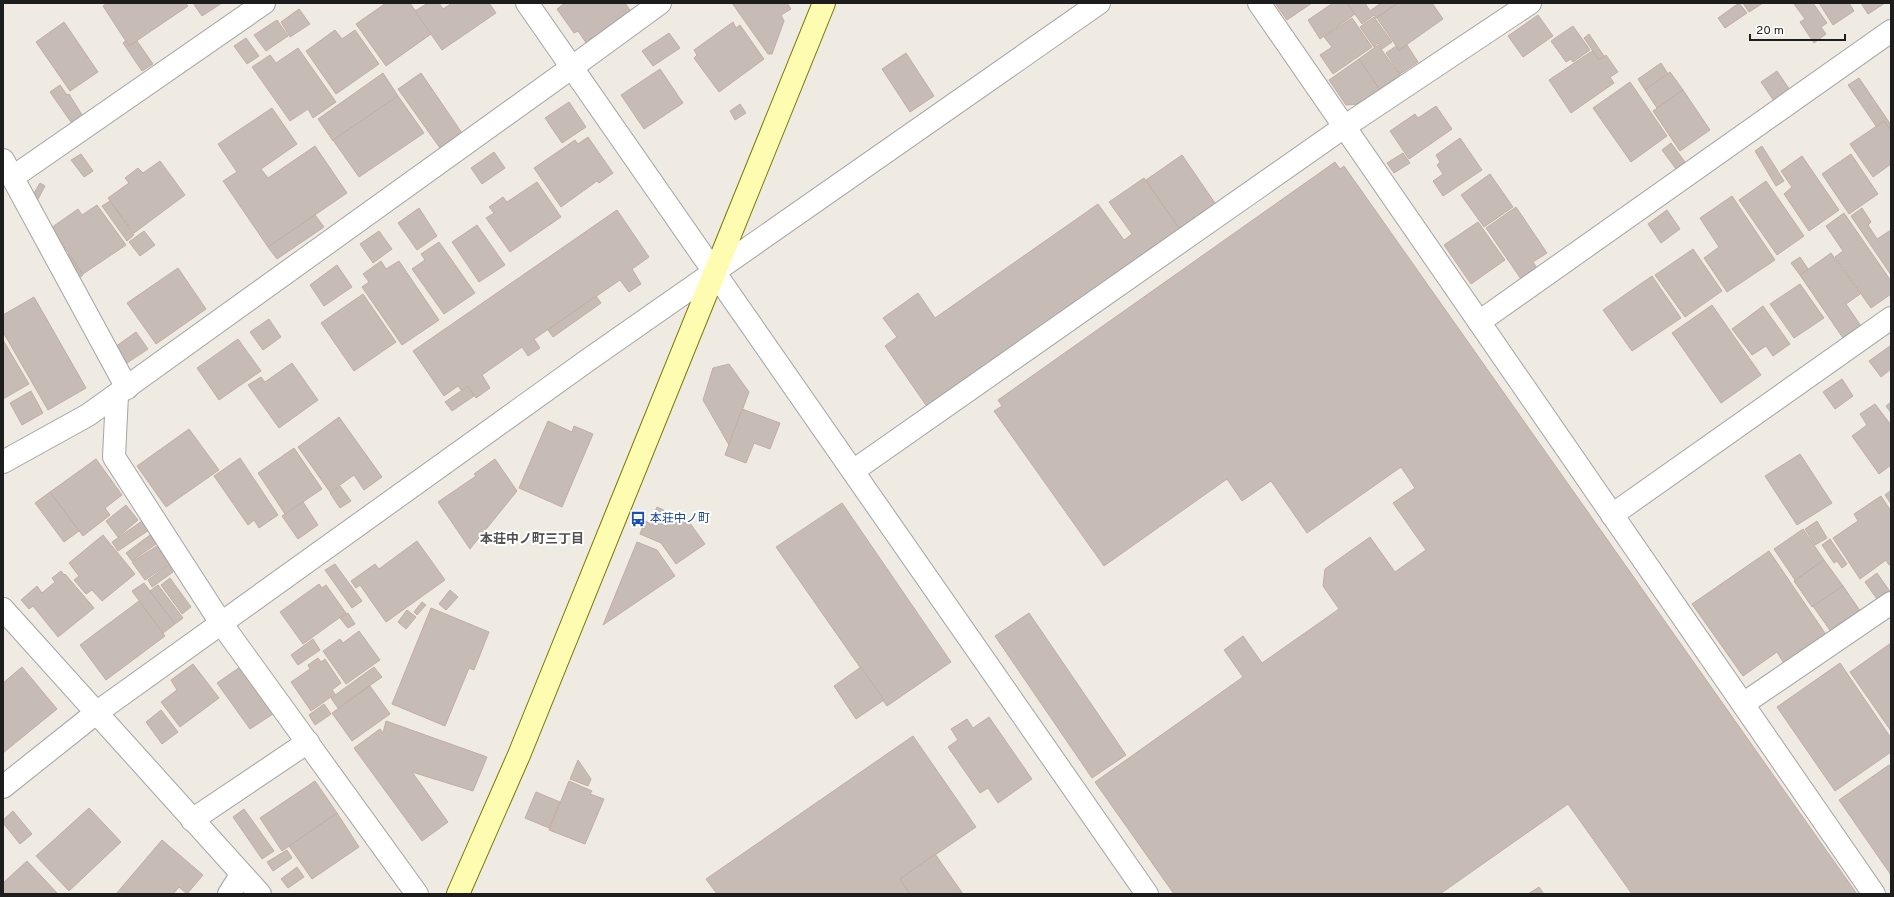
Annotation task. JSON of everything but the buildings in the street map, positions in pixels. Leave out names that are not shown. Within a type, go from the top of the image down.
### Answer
[{"type":"street","points":[[264,3],[8,168],[122,391],[114,457],[221,623],[417,894]]},
{"type":"street","points":[[527,3],[1147,894]]},
{"type":"street","points":[[3,462],[88,415],[660,3]]},
{"type":"street","points":[[458,894],[519,755],[824,3]]},
{"type":"street","points":[[3,787],[96,713],[221,623],[714,272],[1099,3]]},
{"type":"street","points":[[1259,3],[1874,894]]},
{"type":"street","points":[[853,470],[1344,127],[1530,3]]},
{"type":"street","points":[[1479,322],[1891,31]]},
{"type":"street","points":[[1612,515],[1891,318]]},
{"type":"street","points":[[1743,704],[1891,603]]},
{"type":"street","points":[[3,609],[260,894]]},
{"type":"street","points":[[192,820],[308,742]]},
{"type":"street","points":[[229,894],[242,875]]},
{"type":"place","name":"本荘中ノ町","points":[[638,519]]},
{"type":"district","name":"本荘中ノ町三丁目","points":[[532,540]]}]
